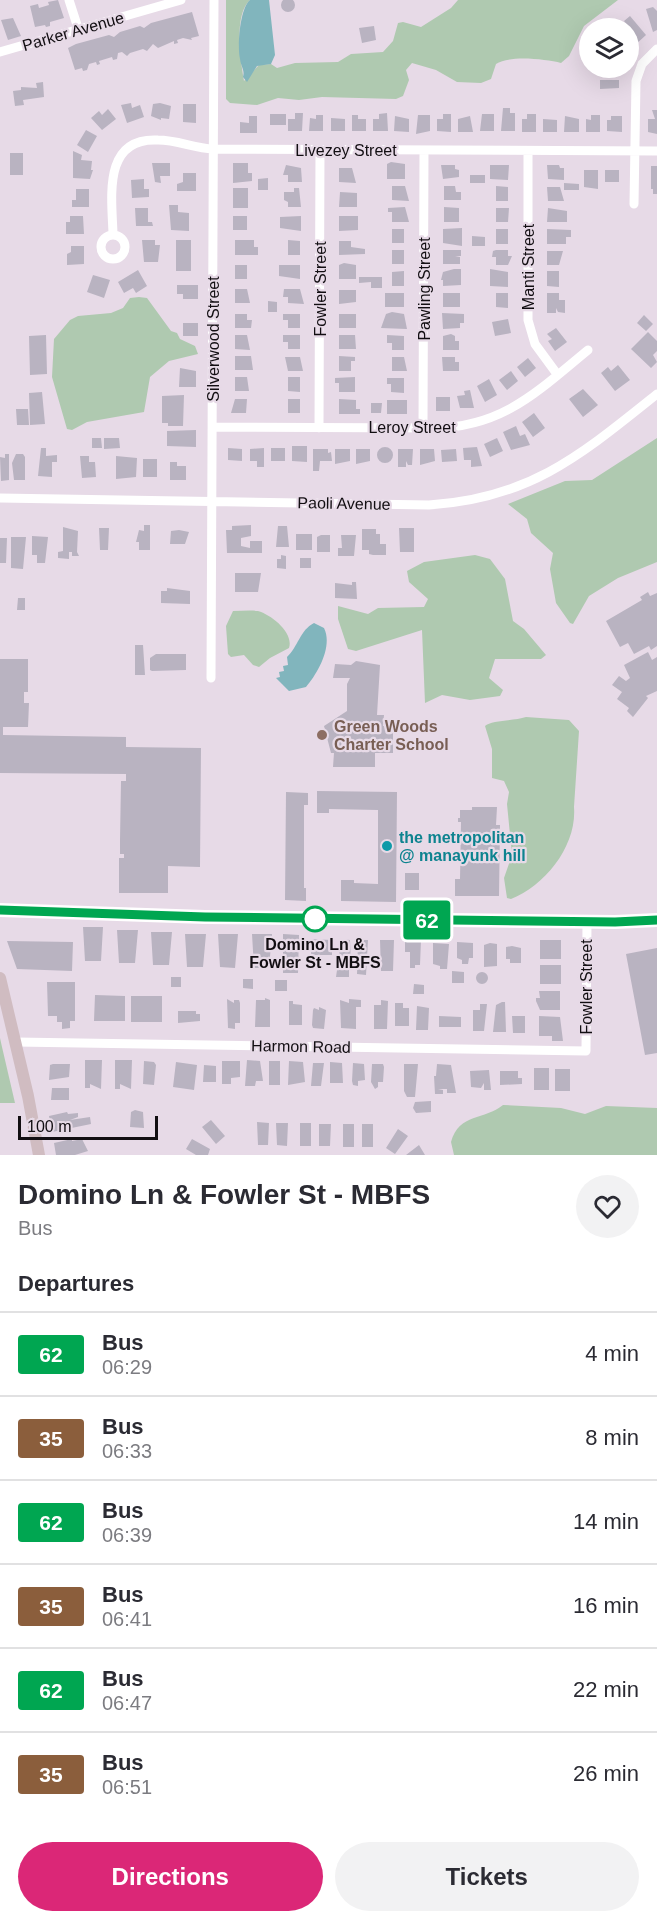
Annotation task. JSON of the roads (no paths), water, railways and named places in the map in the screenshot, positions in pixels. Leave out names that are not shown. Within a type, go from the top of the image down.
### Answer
[{"type":"main road","points":[[0,978],[16,1042],[39,1155]]},
{"type":"street","points":[[69,0],[78,28]]},
{"type":"street","name":"Parker Avenue","points":[[0,52],[151,5],[181,0]]},
{"type":"street","name":"Silverwood Street","points":[[211,678],[214,0]]},
{"type":"street","points":[[633,204],[636,81],[646,58],[657,49]]},
{"type":"street","name":"Livezey Street","points":[[112,234],[112,176],[117,162],[126,150],[143,141],[156,139],[213,149],[657,151]]},
{"type":"street","name":"Fowler Street","points":[[319,428],[320,150]]},
{"type":"street","name":"Pawling Street","points":[[423,428],[424,150]]},
{"type":"street","name":"Manti Street","points":[[528,151],[528,320],[535,344],[557,374]]},
{"type":"street","name":"Leroy Street","points":[[213,427],[460,427],[494,419],[514,407],[588,350]]},
{"type":"street","name":"Paoli Avenue","points":[[0,498],[429,505],[482,498],[513,489],[554,471],[588,449],[657,394]]},
{"type":"street","points":[[0,910],[205,917],[586,922],[657,920]]},
{"type":"street","name":"Fowler Street","points":[[586,922],[586,1051]]},
{"type":"street","name":"Harmon Road","points":[[16,1042],[586,1051]]},
{"type":"water","points":[[250,0],[269,0],[275,55],[271,64],[257,66],[247,82],[243,77],[239,45],[242,19]]},
{"type":"water","points":[[314,623],[324,628],[326,635],[327,643],[323,659],[306,687],[289,691],[276,678],[280,677],[279,672],[284,671],[283,666],[288,665],[287,657],[302,634]]},
{"type":"place","name":"Green Woods Charter School","points":[[322,735]]},
{"type":"place","name":"the metropolitan @ manayunk hill","points":[[387,846]]},
{"type":"place","name":"Domino Ln & Fowler St - MBFS","points":[[315,919]]}]
